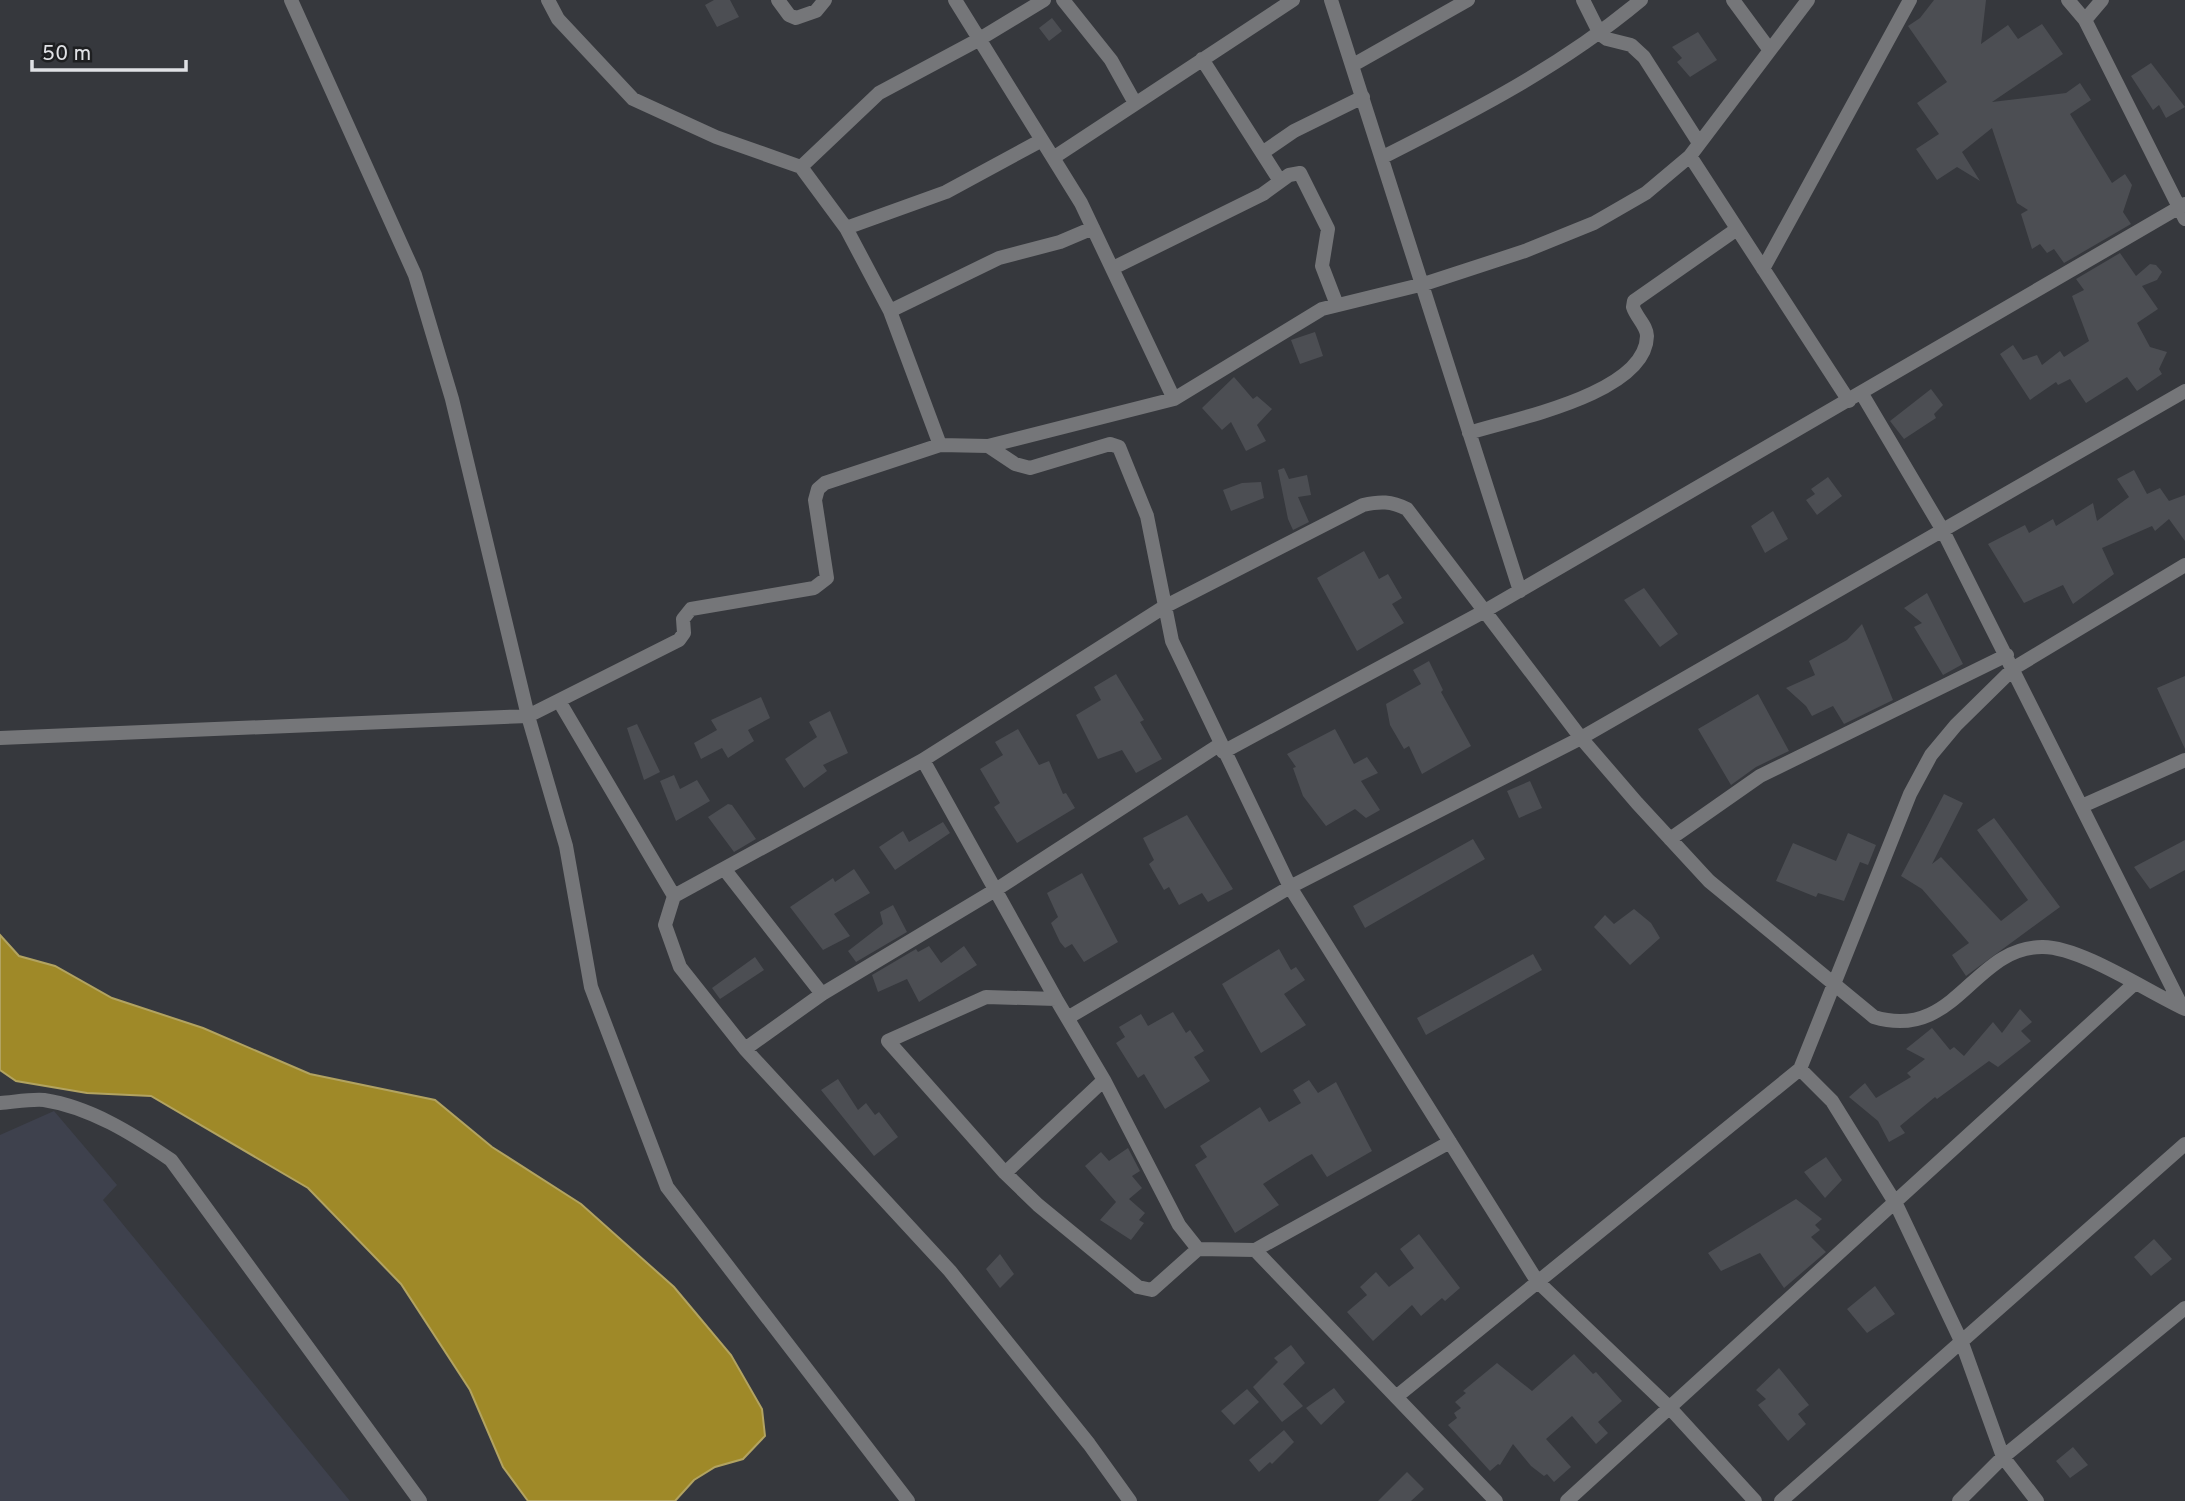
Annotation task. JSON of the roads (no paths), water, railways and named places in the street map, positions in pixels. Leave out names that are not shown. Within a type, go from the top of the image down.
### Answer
[{"type":"street","points":[[291,0],[415,275],[452,398],[528,716],[566,846],[591,987],[667,1187],[908,1501]]},
{"type":"street","points":[[548,0],[558,19],[633,99],[716,137],[801,167],[846,228],[890,311],[940,445]]},
{"type":"street","points":[[778,0],[789,15],[796,18],[816,11],[825,0]]},
{"type":"street","points":[[955,0],[1094,228],[1174,399]]},
{"type":"street","points":[[801,167],[879,93],[978,40],[1044,0]]},
{"type":"street","points":[[1063,0],[1111,60],[1135,103]]},
{"type":"street","points":[[1053,158],[1293,0]]},
{"type":"street","points":[[1331,0],[1520,591]]},
{"type":"street","points":[[1353,65],[1468,0]]},
{"type":"street","points":[[1583,0],[1600,34],[1630,46],[1644,57],[1699,143]]},
{"type":"street","points":[[1383,156],[1498,100],[1600,34],[1641,0]]},
{"type":"street","points":[[1733,0],[1769,49]]},
{"type":"street","points":[[0,738],[528,716],[679,640],[684,633],[684,620],[691,609],[814,588],[823,583],[827,578],[815,500],[818,489],[825,483],[940,445],[988,446],[1129,408],[1174,399],[1302,319],[1337,306],[1424,284],[1525,251],[1594,223],[1646,193],[1690,156],[1808,0]]},
{"type":"street","points":[[1763,269],[1910,0]]},
{"type":"street","points":[[745,1049],[822,994],[997,889],[1221,748],[1483,612],[2183,210],[2085,20],[2068,0]]},
{"type":"street","points":[[2085,20],[2102,0]]},
{"type":"street","points":[[1202,59],[1280,181]]},
{"type":"street","points":[[1262,153],[1294,131],[1363,97]]},
{"type":"street","points":[[846,228],[946,192],[1042,140]]},
{"type":"street","points":[[1690,156],[1763,269],[1855,397],[1942,528],[2184,1008]]},
{"type":"street","points":[[1113,268],[1262,194],[1289,174],[1300,173],[1325,220],[1329,238],[1322,266],[1337,306]]},
{"type":"street","points":[[890,311],[999,258],[1060,242],[1094,228]]},
{"type":"street","points":[[1469,433],[1588,395],[1615,382],[1630,370],[1647,340],[1645,327],[1633,307],[1634,301],[1737,229]]},
{"type":"street","points":[[1069,1017],[1290,887],[1581,738],[1942,528],[2185,391]]},
{"type":"street","points":[[988,446],[1015,464],[1030,468],[1110,444],[1119,447],[1147,516],[1172,641],[1290,887],[1537,1281],[1669,1407],[1755,1501]]},
{"type":"street","points":[[1130,1501],[1089,1444],[950,1271],[745,1049],[680,967],[665,925],[674,897],[923,760],[1164,607],[1363,505],[1379,501],[1394,503],[1407,509],[1581,738],[1670,839],[1709,881],[1874,1017],[1901,1023],[1928,1017],[1940,1011],[1994,965],[2025,949],[2060,949],[2184,1008]]},
{"type":"street","points":[[1396,1397],[1800,1069],[1910,794],[1931,755],[1956,725],[2014,668],[2185,565]]},
{"type":"street","points":[[1670,839],[1760,776],[2007,655]]},
{"type":"street","points":[[559,701],[674,897]]},
{"type":"street","points":[[923,760],[1104,1080],[1179,1225],[1198,1248]]},
{"type":"street","points":[[2082,806],[2185,760]]},
{"type":"street","points":[[725,870],[822,994]]},
{"type":"street","points":[[1567,1501],[1896,1204],[2134,984]]},
{"type":"street","points":[[1056,999],[986,997],[888,1041],[1005,1173],[1038,1205],[1147,1291],[1198,1248],[1255,1250],[1450,1142]]},
{"type":"street","points":[[1800,1069],[1832,1101],[1896,1204],[1962,1343],[2003,1457],[2037,1501]]},
{"type":"street","points":[[1005,1173],[1104,1080]]},
{"type":"street","points":[[0,1103],[43,1100],[89,1114],[128,1130],[171,1160],[420,1501]]},
{"type":"street","points":[[1781,1501],[2185,1144]]},
{"type":"street","points":[[1255,1250],[1496,1501]]},
{"type":"street","points":[[1959,1501],[2003,1457],[2185,1308]]}]
